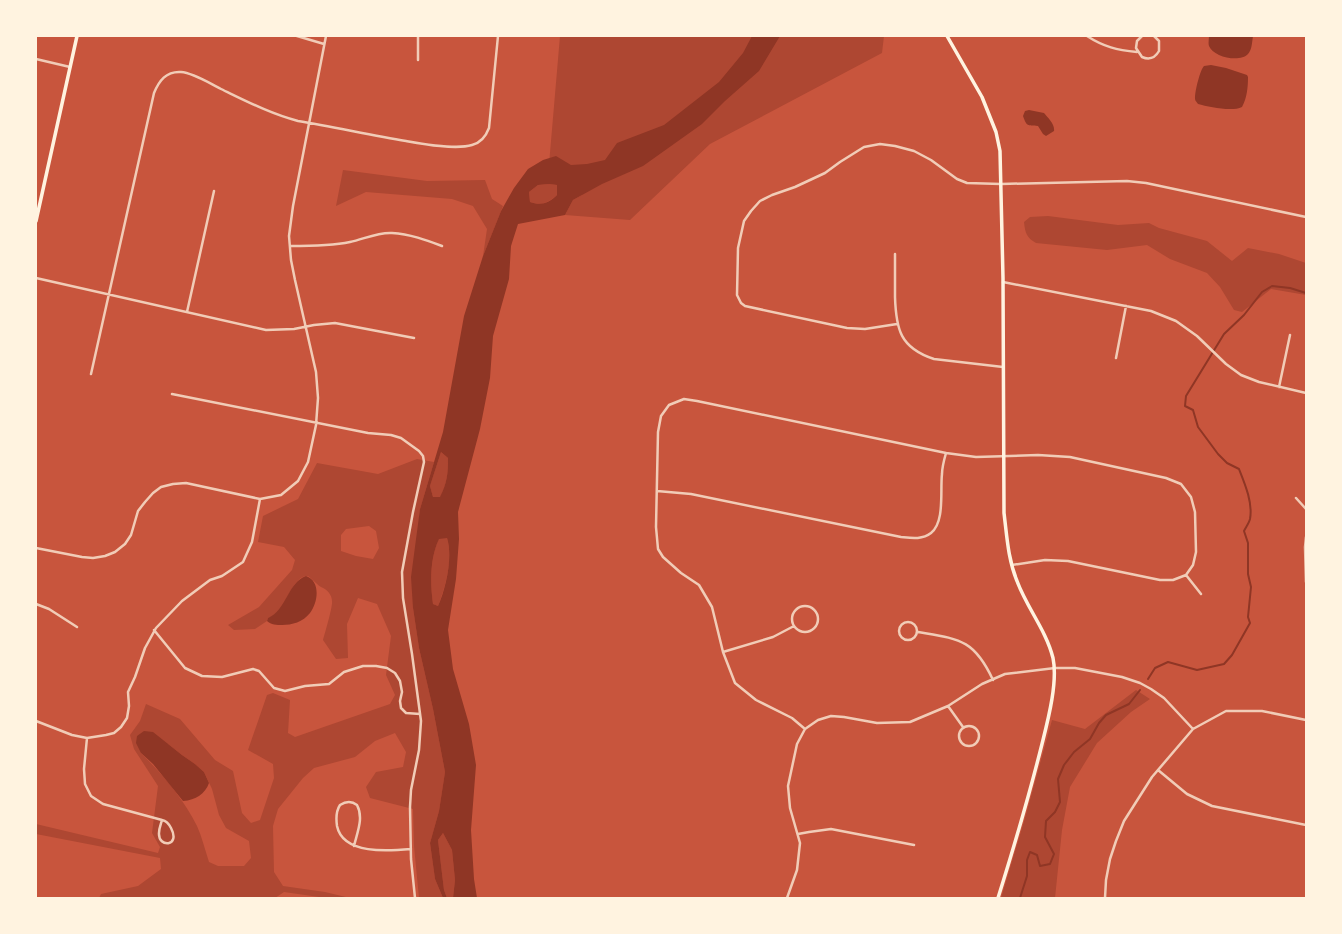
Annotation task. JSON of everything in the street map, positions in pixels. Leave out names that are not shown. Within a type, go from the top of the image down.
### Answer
[{"type":"main road","points":[[36,221],[77,36]]},
{"type":"main road","points":[[947,36],[982,97],[996,132],[1000,151],[1004,367],[1004,513],[1008,552],[1018,583],[1048,640],[1054,668],[1051,709],[1019,828],[998,898]]},
{"type":"street","points":[[297,36],[324,44]]},
{"type":"street","points":[[36,548],[93,558],[105,556],[115,552],[125,544],[131,535],[138,512],[145,502],[153,493],[162,487],[173,484],[186,483],[260,499],[281,494],[298,481],[308,462],[316,423],[318,398],[316,372],[295,280],[289,236],[293,206],[326,36]]},
{"type":"street","points":[[418,36],[418,60]]},
{"type":"street","points":[[91,374],[154,93],[159,82],[168,74],[181,72],[196,77],[260,108],[280,116],[309,123],[428,145],[473,145],[486,135],[489,128],[498,36]]},
{"type":"street","points":[[1087,36],[1110,48],[1137,52],[1145,58],[1152,58],[1158,54],[1160,44],[1154,36]]},
{"type":"street","points":[[1137,52],[1136,45],[1142,36]]},
{"type":"street","points":[[36,59],[70,67]]},
{"type":"street","points":[[897,324],[865,330],[847,328],[745,306],[737,296],[738,248],[741,228],[744,221],[760,201],[825,173],[864,148],[880,144],[914,151],[931,160],[957,180],[967,183],[1001,184],[1127,181],[1144,183],[1306,217]]},
{"type":"street","points":[[187,312],[214,191]]},
{"type":"street","points":[[290,246],[328,245],[391,233],[415,237],[442,246]]},
{"type":"street","points":[[895,254],[897,324],[903,338],[908,344],[915,351],[924,356],[944,361],[1004,367]]},
{"type":"street","points":[[36,278],[266,330],[294,329],[306,326],[335,323],[414,338]]},
{"type":"street","points":[[1003,282],[1151,311],[1176,321],[1197,336],[1241,375],[1259,382],[1306,393]]},
{"type":"street","points":[[1116,358],[1126,306]]},
{"type":"street","points":[[1279,387],[1290,335]]},
{"type":"street","points":[[172,394],[368,433],[391,435],[401,438],[419,451],[423,456],[424,462],[412,512],[402,572],[403,598],[420,714],[419,750],[411,790],[411,849],[415,898]]},
{"type":"street","points":[[805,729],[792,718],[756,700],[735,683],[723,652],[712,607],[699,585],[681,573],[663,557],[658,549],[656,527],[658,432],[660,416],[669,405],[684,399],[697,401],[946,453],[976,457],[1038,455],[1070,457],[1166,478],[1181,484],[1191,497],[1194,512],[1196,552],[1193,564],[1186,575],[1173,580],[1160,580],[1068,561],[1045,560],[1011,565]]},
{"type":"street","points":[[657,491],[691,494],[901,537],[922,538],[931,533],[937,526],[941,510],[942,474],[946,453]]},
{"type":"street","points":[[1296,498],[1306,510]]},
{"type":"street","points":[[36,721],[72,735],[88,738],[114,733],[121,727],[127,718],[129,706],[128,692],[145,648],[154,630],[178,605],[204,584],[210,580],[222,576],[243,562],[252,542],[260,499]]},
{"type":"street","points":[[1306,537],[1306,582]]},
{"type":"street","points":[[1186,575],[1201,594]]},
{"type":"street","points":[[36,604],[49,609],[77,627]]},
{"type":"street","points":[[807,606],[813,608],[817,612],[819,616],[818,624],[812,630],[803,632],[794,626],[792,617],[794,612],[799,607],[807,606]]},
{"type":"street","points":[[910,622],[916,626],[918,632],[915,638],[907,640],[901,636],[899,631],[903,624],[910,622]]},
{"type":"street","points":[[723,652],[773,638],[794,626]]},
{"type":"street","points":[[154,630],[185,668],[197,674],[202,676],[222,677],[253,669],[259,671],[274,688],[285,691],[305,686],[329,684],[344,672],[363,666],[387,668],[395,673],[400,681],[402,692],[400,702],[401,708],[406,713],[420,714]]},
{"type":"street","points":[[918,632],[960,641],[971,647],[985,662],[993,680]]},
{"type":"street","points":[[787,898],[797,870],[800,843],[790,808],[788,786],[797,744],[805,729],[818,720],[831,716],[877,723],[910,722],[948,706],[982,684],[1005,674],[1054,668],[1075,668],[1122,677],[1140,683],[1164,698],[1193,729]]},
{"type":"street","points":[[948,706],[964,727]]},
{"type":"street","points":[[1105,898],[1106,880],[1110,859],[1124,821],[1134,803],[1158,770],[1193,729],[1226,711],[1262,711],[1306,720]]},
{"type":"street","points":[[964,727],[975,727],[978,731],[979,739],[973,745],[965,745],[960,739],[959,734],[964,727]]},
{"type":"street","points":[[88,738],[84,769],[85,784],[92,796],[103,804],[162,820],[169,824],[174,834],[174,839],[168,844],[161,840],[159,834],[162,820]]},
{"type":"street","points":[[1158,770],[1187,794],[1212,806],[1306,825]]},
{"type":"street","points":[[354,846],[360,815],[357,805],[352,802],[346,802],[340,805],[337,815],[339,832],[344,840],[354,846],[360,848],[396,850],[411,849]]},
{"type":"street","points":[[798,834],[831,829],[914,845]]},
{"type":"shaded area","points":[[560,36],[884,36],[882,53],[710,144],[630,220],[565,215],[573,200],[582,195],[548,176]]},
{"type":"shaded area","points":[[752,36],[780,36],[759,71],[702,124],[643,166],[602,184],[573,200],[565,215],[518,224],[511,246],[509,279],[493,336],[490,378],[480,429],[458,512],[459,539],[456,579],[448,630],[453,669],[469,724],[476,765],[471,830],[474,879],[477,898],[453,898],[455,880],[452,850],[443,833],[438,840],[444,890],[447,898],[443,898],[435,879],[430,843],[439,811],[445,772],[419,648],[413,608],[411,577],[420,509],[443,432],[464,316],[483,256],[501,211],[514,188],[528,169],[543,160],[556,156],[571,165],[587,164],[605,160],[617,143],[664,125],[719,82],[743,53]],"holes":[[[538,185],[557,185],[557,195],[545,203],[538,204],[530,202],[529,192]],[[441,452],[448,458],[448,464],[446,483],[440,497],[433,497],[430,486]],[[447,538],[449,546],[449,563],[444,590],[438,606],[433,604],[431,579],[432,562],[439,539]]]},
{"type":"shaded area","points":[[1209,36],[1253,36],[1251,48],[1248,54],[1239,58],[1227,58],[1211,50],[1209,46]]},
{"type":"shaded area","points":[[1211,65],[1247,75],[1247,92],[1242,107],[1232,109],[1220,108],[1198,104],[1196,102],[1196,91],[1201,72],[1204,66]]},
{"type":"shaded area","points":[[1029,110],[1044,113],[1052,124],[1054,131],[1046,136],[1038,126],[1027,124],[1023,116],[1025,111]]},
{"type":"shaded area","points":[[343,170],[427,181],[485,180],[492,199],[503,206],[483,256],[487,229],[473,206],[452,199],[366,192],[336,206]]},
{"type":"shaded area","points":[[538,185],[557,185],[557,195],[551,200],[541,204],[530,202],[529,192]]},
{"type":"shaded area","points":[[1048,216],[1118,225],[1149,223],[1159,228],[1207,241],[1232,261],[1248,248],[1279,254],[1306,263],[1306,295],[1271,289],[1242,312],[1234,310],[1220,287],[1207,273],[1170,259],[1147,245],[1107,250],[1036,243],[1027,235],[1024,222],[1030,217]]},
{"type":"shaded area","points":[[441,452],[448,458],[448,464],[446,483],[440,498],[433,497],[430,486]]},
{"type":"shaded area","points":[[417,459],[434,462],[420,509],[413,608],[419,648],[445,772],[439,811],[430,843],[435,879],[443,898],[419,898],[414,846],[413,809],[370,798],[366,787],[376,772],[403,767],[406,752],[395,733],[375,741],[355,757],[314,768],[303,778],[278,809],[273,826],[274,872],[283,886],[325,892],[350,898],[326,898],[284,892],[275,898],[99,898],[101,894],[138,886],[161,869],[160,858],[36,834],[36,824],[158,853],[160,847],[152,833],[158,786],[134,749],[130,735],[140,721],[146,704],[180,719],[215,760],[233,771],[242,813],[251,823],[260,820],[274,778],[273,764],[248,750],[267,695],[273,693],[290,700],[288,733],[295,737],[390,704],[395,695],[386,675],[391,636],[377,604],[358,598],[347,624],[348,658],[336,659],[323,640],[329,620],[332,599],[330,594],[325,589],[307,576],[303,577],[295,584],[281,609],[255,629],[234,630],[228,625],[259,607],[292,570],[295,560],[284,547],[258,542],[263,516],[298,499],[317,463],[378,474]],"holes":[[[369,526],[376,531],[379,548],[373,559],[356,556],[341,551],[341,535],[346,529]],[[168,744],[204,772],[212,789],[219,815],[226,828],[249,841],[251,858],[244,866],[218,866],[209,862],[199,830],[179,796],[165,778],[141,753]]]},
{"type":"shaded area","points":[[439,538],[447,538],[449,546],[449,563],[444,589],[438,606],[433,604],[431,579],[432,563]]},
{"type":"shaded area","points":[[306,576],[314,582],[317,593],[315,604],[310,613],[301,621],[290,624],[274,624],[267,621],[268,618],[279,609],[295,584]]},
{"type":"shaded area","points":[[1136,690],[1150,699],[1131,712],[1097,743],[1070,787],[1062,830],[1055,898],[1001,898],[1052,720],[1085,729]]},
{"type":"shaded area","points":[[144,731],[153,732],[204,772],[209,783],[199,796],[183,801],[153,764],[141,753],[136,743],[137,736]]},
{"type":"shaded area","points":[[443,833],[452,850],[455,880],[453,898],[447,898],[444,890],[438,840]]},
{"type":"waterway","points":[[1148,679],[1155,668],[1168,662],[1197,670],[1224,664],[1232,655],[1250,623],[1248,617],[1251,587],[1248,574],[1248,543],[1244,531],[1250,519],[1251,513],[1248,494],[1239,469],[1227,463],[1218,454],[1198,427],[1193,410],[1185,406],[1186,396],[1224,334],[1244,315],[1262,292],[1272,286],[1290,288],[1306,293]]},
{"type":"waterway","points":[[1020,898],[1027,876],[1027,860],[1030,852],[1037,855],[1040,866],[1050,864],[1054,854],[1045,837],[1046,821],[1055,812],[1060,802],[1058,779],[1064,765],[1074,752],[1090,739],[1099,723],[1106,715],[1129,704],[1140,690]]}]
